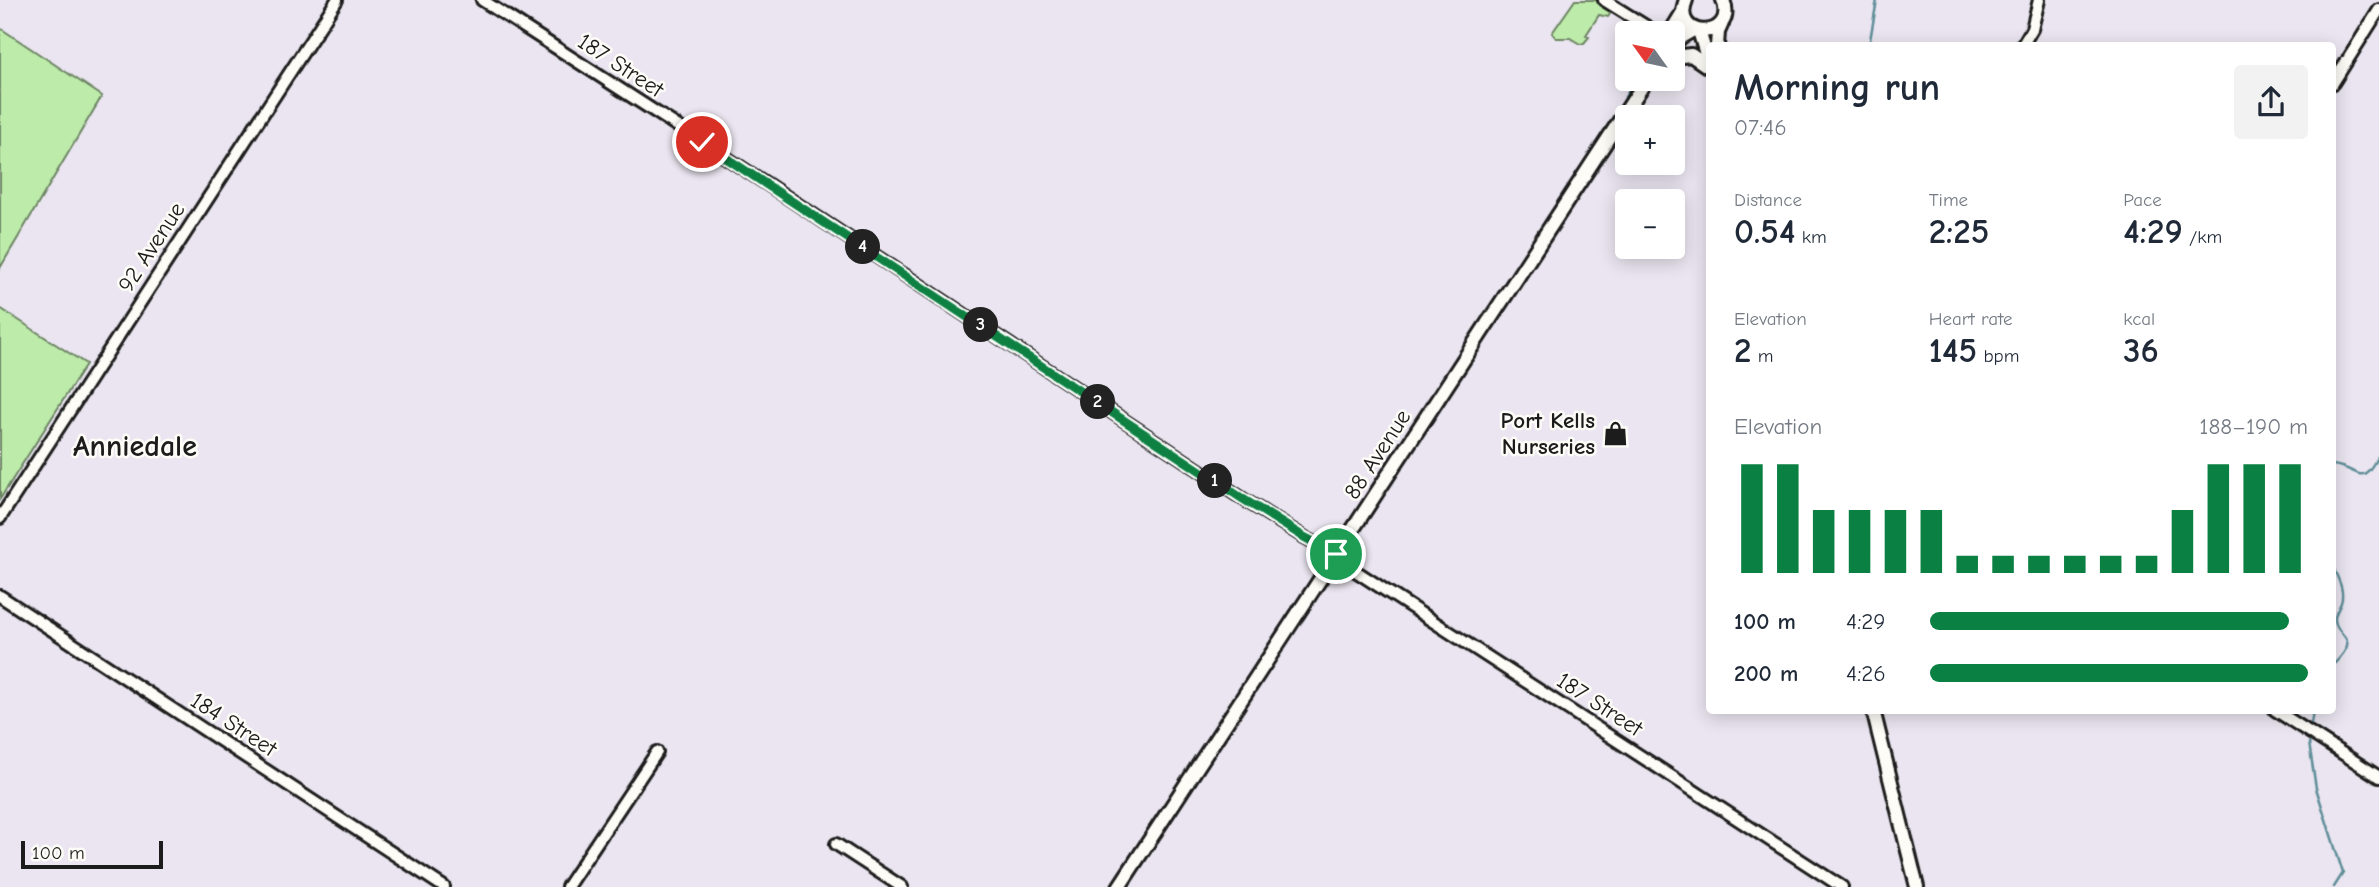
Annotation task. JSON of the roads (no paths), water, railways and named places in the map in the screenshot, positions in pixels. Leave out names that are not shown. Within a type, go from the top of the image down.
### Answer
[{"type":"main road","points":[[1717,42],[1718,32],[1726,12],[1724,0]]},
{"type":"main road","points":[[1685,6],[1687,22],[1697,30],[1706,56]]},
{"type":"main road","points":[[1685,35],[1697,30],[1711,30],[1722,23]]},
{"type":"main road","points":[[1685,56],[1691,55],[1706,65]]},
{"type":"main road","name":"88 Avenue","points":[[1119,887],[1639,91]]},
{"type":"main road","points":[[1874,714],[1917,887]]},
{"type":"street","name":"92 Avenue","points":[[0,518],[337,0]]},
{"type":"street","name":"187 Street","points":[[482,0],[753,175],[1223,486],[1335,556],[1842,887]]},
{"type":"street","points":[[1604,0],[1638,21]]},
{"type":"street","points":[[2024,42],[2032,29],[2039,0]]},
{"type":"street","points":[[2336,78],[2379,10]]},
{"type":"street","name":"184 Street","points":[[0,596],[444,887]]},
{"type":"street","points":[[2281,714],[2379,777]]},
{"type":"street","points":[[567,887],[657,752]]},
{"type":"street","points":[[836,844],[902,887]]},
{"type":"waterway","points":[[1870,42],[1877,0]]},
{"type":"waterway","points":[[1625,97],[1629,91]]},
{"type":"waterway","points":[[2336,466],[2364,474],[2379,454]]},
{"type":"waterway","points":[[2336,575],[2342,594],[2336,613]]},
{"type":"waterway","points":[[2336,625],[2347,642],[2336,662]]},
{"type":"waterway","points":[[2311,724],[2312,714]]},
{"type":"waterway","points":[[2309,743],[2316,788],[2343,873],[2334,887]]},
{"type":"place","name":"Port Kells Nurseries","points":[[1615,433]]},
{"type":"district","name":"Anniedale","points":[[135,446]]}]
